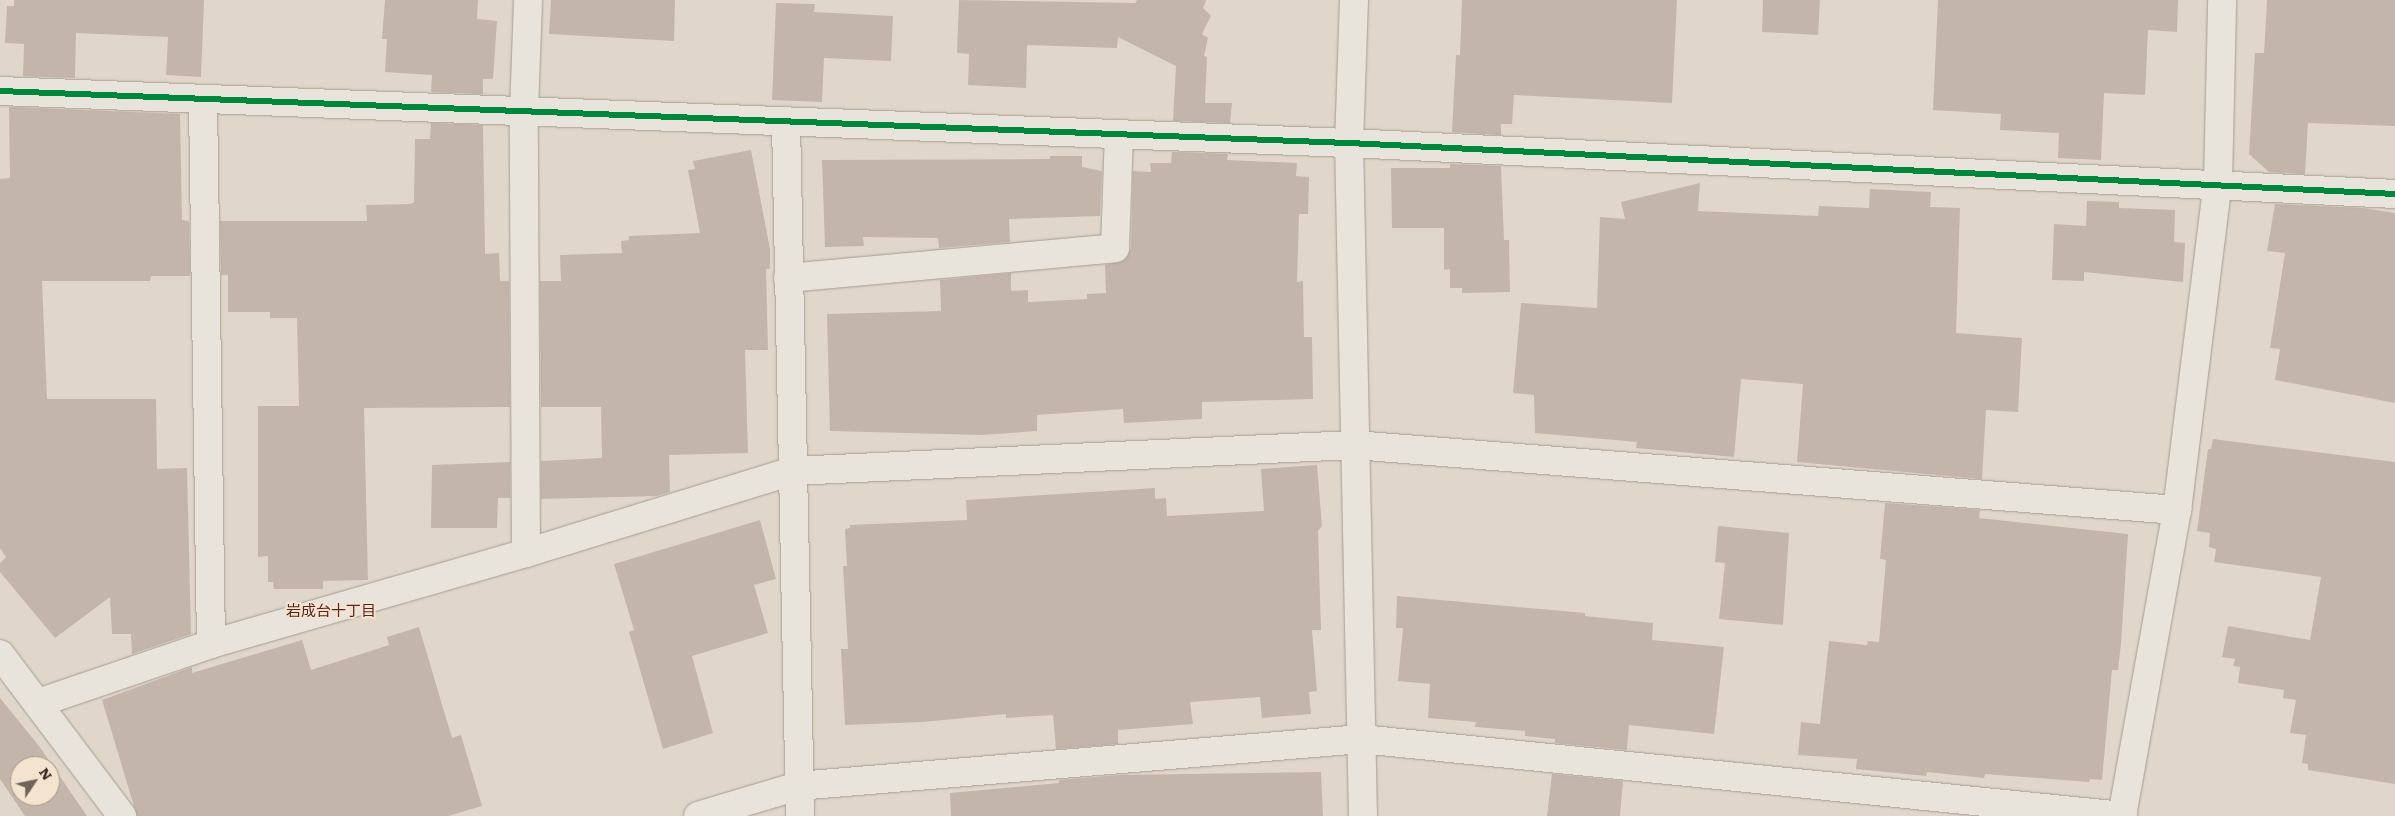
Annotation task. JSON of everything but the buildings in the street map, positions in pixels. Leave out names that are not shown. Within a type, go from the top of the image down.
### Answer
[{"type":"street","points":[[526,553],[524,111],[528,0]]},
{"type":"street","points":[[1354,0],[1349,143],[1363,816]]},
{"type":"street","points":[[698,816],[798,786],[1360,739],[2122,816],[2177,510],[2218,184],[2222,0]]},
{"type":"street","points":[[0,90],[202,100],[1349,143],[2395,194]]},
{"type":"street","points":[[202,100],[211,644]]},
{"type":"street","points":[[786,122],[800,816]]},
{"type":"street","points":[[788,278],[1115,248],[1119,134]]},
{"type":"street","points":[[38,703],[211,644],[526,553],[792,471],[1354,445],[2177,510]]},
{"type":"street","points":[[0,654],[122,816]]},
{"type":"cycle path","points":[[0,91],[1349,143],[2395,194]]},
{"type":"district","name":"岩成台十丁目","points":[[331,610]]}]
